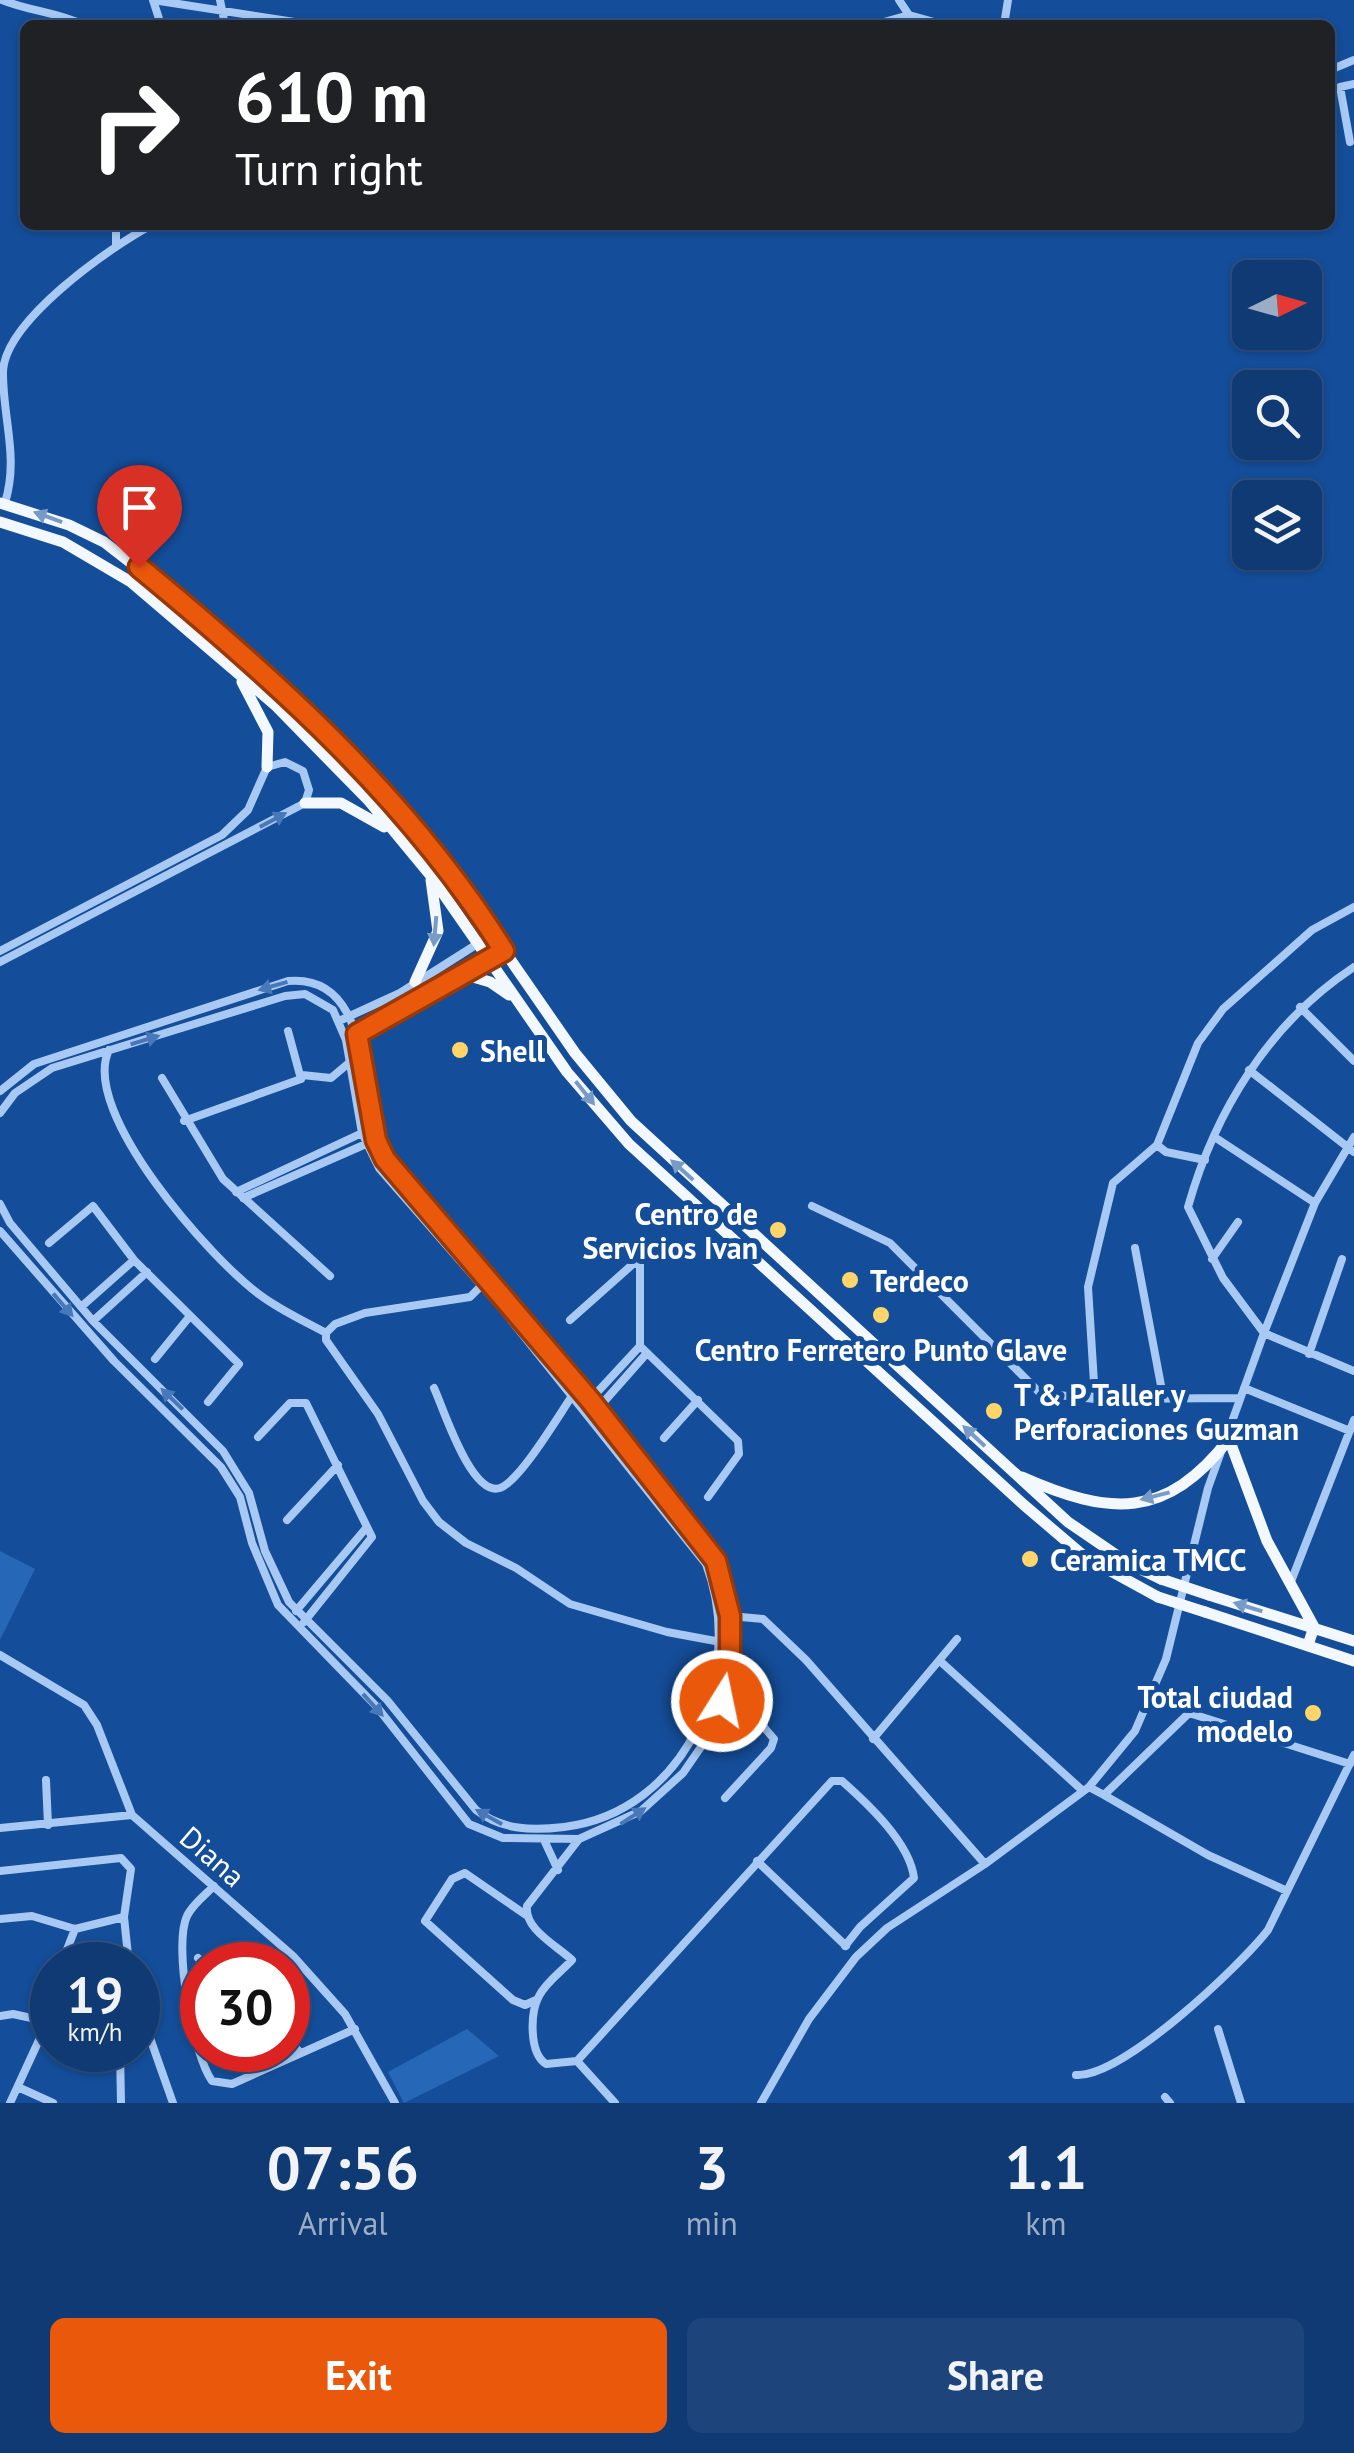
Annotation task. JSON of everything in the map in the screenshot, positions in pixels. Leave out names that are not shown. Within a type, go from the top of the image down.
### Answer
[{"type":"main road","points":[[2,503],[104,542],[176,598],[322,726],[390,800],[493,934],[575,1052],[640,1130],[1012,1472],[1098,1544],[1161,1579],[1354,1641]]},
{"type":"main road","points":[[0,522],[63,542],[120,575],[312,741],[431,876],[568,1072],[629,1144],[1085,1557],[1158,1597],[1354,1661]]},
{"type":"main road","points":[[236,674],[265,722],[266,767]]},
{"type":"main road","points":[[305,802],[341,804],[394,834]]},
{"type":"main road","points":[[415,982],[438,931],[431,876]]},
{"type":"main road","points":[[463,974],[490,982],[521,1006]]},
{"type":"main road","points":[[1012,1472],[1086,1501],[1118,1504],[1154,1498],[1202,1474],[1229,1439]]},
{"type":"main road","points":[[1229,1439],[1257,1519],[1314,1627],[1308,1645]]},
{"type":"street","points":[[2,0],[28,11],[74,20]]},
{"type":"street","points":[[153,0],[272,20]]},
{"type":"street","points":[[220,0],[223,20]]},
{"type":"street","points":[[899,0],[910,15]]},
{"type":"street","points":[[892,20],[910,15],[928,20]]},
{"type":"street","points":[[1350,142],[1340,87],[1354,84]]},
{"type":"street","points":[[116,230],[116,246]]},
{"type":"street","points":[[2,503],[14,456],[3,373],[11,342],[50,302],[116,246],[143,230]]},
{"type":"street","points":[[0,333],[11,342]]},
{"type":"street","points":[[0,951],[222,835],[248,810],[266,767],[285,762],[302,771],[309,790],[305,802],[0,962]]},
{"type":"street","points":[[1094,1399],[1088,1287],[1109,1193],[1122,1171],[1151,1155],[1157,1146],[1198,1043],[1214,1019],[1242,988],[1312,930],[1354,907]]},
{"type":"street","points":[[339,1021],[399,994],[493,934]]},
{"type":"street","points":[[346,1040],[504,951]]},
{"type":"street","points":[[1354,967],[1300,1007],[1268,1041],[1205,1160],[1188,1207],[1212,1258],[1264,1334],[1354,1371]]},
{"type":"street","points":[[1344,973],[1354,982]]},
{"type":"street","points":[[0,1092],[34,1064],[288,981],[309,982],[330,991],[350,1016],[357,1034],[376,1140],[385,1159],[590,1400],[593,1414],[706,1564],[726,1643],[727,1684],[704,1744],[664,1792],[625,1822],[579,1839],[546,1842],[502,1838],[469,1824],[377,1707],[278,1605],[252,1544],[240,1497],[221,1468],[102,1349],[0,1231]]},
{"type":"street","points":[[0,1113],[33,1078],[109,1050],[285,996],[305,994],[322,1000],[339,1021],[346,1040],[362,1134],[398,1194],[572,1396],[593,1414],[716,1561],[730,1616],[706,1712],[691,1744],[658,1782],[607,1817],[542,1830],[505,1825],[476,1810],[387,1700],[296,1611],[265,1551],[243,1479],[223,1451],[93,1321],[10,1223],[0,1204]]},
{"type":"street","points":[[399,994],[406,1008]]},
{"type":"street","points":[[1300,1007],[1354,1061]]},
{"type":"street","points":[[288,1031],[302,1075]]},
{"type":"street","points":[[109,1050],[104,1071],[137,1161],[176,1210],[257,1293],[326,1333]]},
{"type":"street","points":[[302,1075],[331,1078],[350,1062]]},
{"type":"street","points":[[1250,1070],[1354,1152]]},
{"type":"street","points":[[184,1121],[296,1082],[302,1075]]},
{"type":"street","points":[[162,1078],[184,1121],[240,1195],[330,1276]]},
{"type":"street","points":[[240,1195],[362,1134]]},
{"type":"street","points":[[1216,1138],[1315,1203]]},
{"type":"street","points":[[762,2103],[809,2019],[856,1956],[887,1928],[985,1864],[1086,1789],[1120,1752],[1147,1710],[1166,1658],[1208,1488],[1229,1439],[1240,1398],[1315,1203],[1345,1146],[1354,1138]]},
{"type":"street","points":[[240,1195],[366,1144]]},
{"type":"street","points":[[1157,1146],[1205,1160]]},
{"type":"street","points":[[49,1242],[93,1206],[134,1260],[239,1364],[208,1402]]},
{"type":"street","points":[[812,1206],[903,1254],[1040,1392],[1094,1399],[1240,1398]]},
{"type":"street","points":[[1212,1258],[1238,1222]]},
{"type":"street","points":[[1135,1248],[1163,1396]]},
{"type":"street","points":[[1309,1354],[1342,1259]]},
{"type":"street","points":[[81,1306],[134,1260]]},
{"type":"street","points":[[570,1320],[634,1264],[640,1263],[643,1349],[593,1414]]},
{"type":"street","points":[[93,1321],[147,1272]]},
{"type":"street","points":[[326,1333],[347,1318],[461,1299],[481,1286]]},
{"type":"street","points":[[155,1360],[190,1316]]},
{"type":"street","points":[[326,1333],[326,1340],[378,1414],[423,1502],[439,1522],[466,1543],[516,1568],[570,1604],[667,1632],[726,1643]]},
{"type":"street","points":[[590,1400],[643,1349]]},
{"type":"street","points":[[643,1349],[738,1441],[740,1449],[708,1497]]},
{"type":"street","points":[[434,1388],[470,1468],[481,1482],[494,1488],[502,1487],[524,1464],[572,1396]]},
{"type":"street","points":[[1244,1388],[1350,1431]]},
{"type":"street","points":[[664,1438],[698,1400]]},
{"type":"street","points":[[258,1436],[290,1403],[306,1402],[372,1538],[304,1622]]},
{"type":"street","points":[[1290,1584],[1354,1420]]},
{"type":"street","points":[[287,1520],[338,1465]]},
{"type":"street","points":[[296,1611],[367,1528]]},
{"type":"street","points":[[730,1616],[763,1619],[806,1660],[873,1739],[918,1783],[985,1864]]},
{"type":"street","points":[[873,1739],[957,1639]]},
{"type":"street","points":[[0,1668],[3,1657]]},
{"type":"street","name":"Diana","points":[[3,1657],[84,1705],[97,1725],[132,1816],[293,1956],[355,2028],[395,2103]]},
{"type":"street","points":[[940,1661],[1086,1789],[1104,1795],[1208,1855],[1287,1890]]},
{"type":"street","points":[[725,1798],[774,1739],[727,1684]]},
{"type":"street","points":[[719,1708],[754,1716]]},
{"type":"street","points":[[1076,2075],[1099,2070],[1181,2017],[1228,1976],[1268,1930],[1352,1759],[1189,1713],[1104,1795]]},
{"type":"street","points":[[46,1780],[48,1824]]},
{"type":"street","points":[[536,2000],[534,2044],[539,2060],[549,2065],[577,2061],[832,1781],[842,1781],[855,1792],[912,1863],[914,1878],[860,1927],[846,1946]]},
{"type":"street","points":[[0,1828],[132,1816]]},
{"type":"street","points":[[526,1914],[464,1873],[452,1879],[425,1921],[525,2006],[536,2000],[572,1960],[530,1924],[526,1914],[527,1906],[579,1839]]},
{"type":"street","points":[[546,1842],[558,1870]]},
{"type":"street","points":[[0,1871],[121,1858],[131,1869],[124,1917],[127,1942]]},
{"type":"street","points":[[757,1862],[856,1956]]},
{"type":"street","points":[[185,1942],[189,1913],[214,1886]]},
{"type":"street","points":[[0,1919],[32,1916],[75,1929],[124,1917]]},
{"type":"street","points":[[70,1942],[75,1929]]},
{"type":"street","points":[[0,2016],[30,2018]]},
{"type":"street","points":[[310,2048],[355,2028]]},
{"type":"street","points":[[1218,2029],[1241,2103]]},
{"type":"street","points":[[10,2103],[30,2061]]},
{"type":"street","points":[[577,2061],[615,2103]]},
{"type":"street","points":[[160,2071],[173,2103]]},
{"type":"street","points":[[120,2072],[121,2103]]},
{"type":"street","points":[[207,2072],[217,2084],[232,2084],[258,2072]]},
{"type":"street","points":[[20,2088],[53,2103]]},
{"type":"shaded area","points":[[0,1551],[35,1569],[0,1640]]},
{"type":"shaded area","points":[[467,2029],[499,2056],[404,2103],[388,2072]]},
{"type":"place","name":"Shell","points":[[460,1050]]},
{"type":"place","name":"Centro de Servicios Ivan","points":[[778,1230]]},
{"type":"place","name":"Terdeco","points":[[850,1280]]},
{"type":"place","name":"Centro Ferretero Punto Glave","points":[[881,1315]]},
{"type":"place","name":"T & P Taller y Perforaciones Guzman","points":[[994,1411]]},
{"type":"place","name":"Ceramica TMCC","points":[[1030,1559]]},
{"type":"place","name":"Total ciudad modelo","points":[[1313,1713]]},
{"type":"route","points":[[139,567],[322,726],[390,800],[450,874],[504,951],[357,1034],[376,1140],[385,1159],[427,1211],[590,1400],[702,1538],[716,1561],[730,1616],[730,1661],[722,1701]]}]
